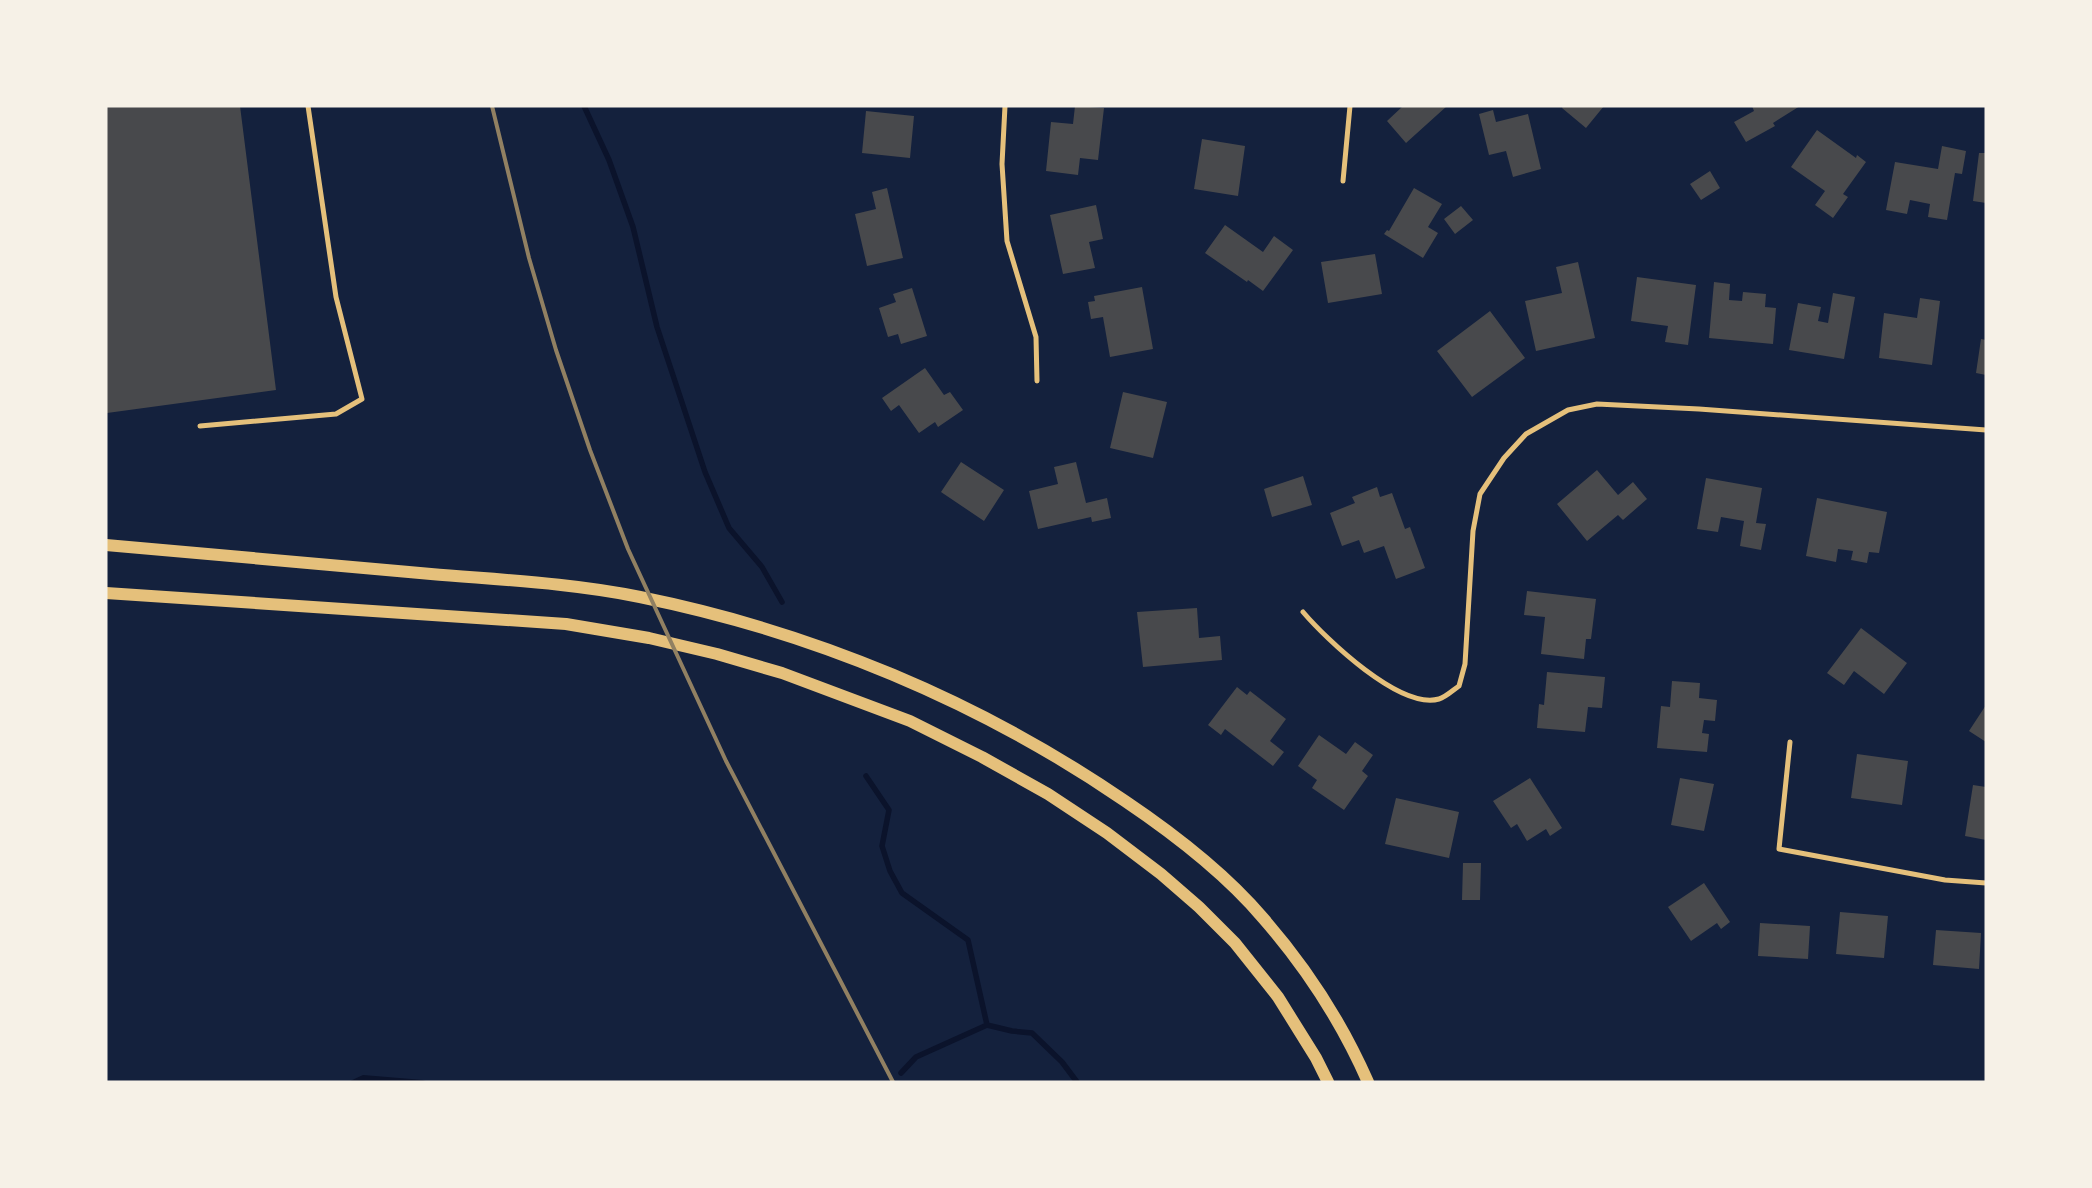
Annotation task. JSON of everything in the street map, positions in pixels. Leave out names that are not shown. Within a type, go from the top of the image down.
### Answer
[{"type":"main road","points":[[106,545],[547,584],[639,597],[757,626],[826,648],[905,678],[990,720],[1081,771],[1154,821],[1211,867],[1261,915],[1290,951],[1321,996],[1356,1053],[1368,1082]]},
{"type":"main road","points":[[106,593],[566,624],[649,638],[707,651],[782,673],[910,721],[982,757],[1062,804],[1107,833],[1162,874],[1235,943],[1278,997],[1316,1058],[1328,1082]]},
{"type":"street","points":[[200,426],[336,414],[362,399],[336,297],[308,106]]},
{"type":"street","points":[[1005,106],[1002,164],[1007,241],[1036,337],[1036,382]]},
{"type":"street","points":[[1344,181],[1350,106]]},
{"type":"street","points":[[1303,612],[1320,632],[1384,684],[1415,699],[1439,699],[1459,686],[1465,664],[1473,531],[1480,494],[1504,458],[1526,434],[1568,410],[1597,404],[1699,409],[1986,430]]},
{"type":"street","points":[[1790,742],[1779,849],[1945,880],[1986,883]]},
{"type":"water","points":[[363,1075],[423,1080],[428,1082],[348,1082]]},
{"type":"building","points":[[106,106],[240,106],[276,390],[107,413]]},
{"type":"building","points":[[1075,106],[1104,108],[1098,160],[1080,158],[1078,175],[1046,171],[1051,122],[1073,124]]},
{"type":"building","points":[[1403,106],[1447,106],[1406,143],[1387,121]]},
{"type":"building","points":[[1563,106],[1604,106],[1586,128],[1562,108]]},
{"type":"building","points":[[1752,106],[1800,106],[1773,123],[1775,126],[1746,142],[1734,122],[1754,111]]},
{"type":"building","points":[[1493,110],[1496,122],[1528,114],[1541,169],[1513,177],[1506,151],[1489,155],[1479,114]]},
{"type":"building","points":[[866,111],[914,116],[910,158],[862,153]]},
{"type":"building","points":[[1817,130],[1856,158],[1857,155],[1866,162],[1843,194],[1848,197],[1833,218],[1815,205],[1825,191],[1791,167]]},
{"type":"building","points":[[1202,139],[1245,146],[1238,196],[1194,189]]},
{"type":"building","points":[[1942,146],[1966,151],[1962,174],[1955,173],[1947,220],[1928,217],[1930,204],[1910,200],[1907,214],[1886,210],[1895,162],[1938,169]]},
{"type":"building","points":[[1979,153],[1986,153],[1986,203],[1973,201]]},
{"type":"building","points":[[1710,171],[1720,188],[1701,200],[1690,184]]},
{"type":"building","points":[[887,188],[903,258],[867,266],[855,214],[876,209],[872,192]]},
{"type":"building","points":[[1414,188],[1442,204],[1428,227],[1438,233],[1423,258],[1384,234],[1387,230],[1389,231]]},
{"type":"building","points":[[1096,205],[1103,239],[1089,242],[1095,268],[1063,274],[1050,215]]},
{"type":"building","points":[[1461,206],[1473,220],[1455,234],[1444,219]]},
{"type":"building","points":[[1225,225],[1263,252],[1274,236],[1293,250],[1263,291],[1205,253]]},
{"type":"building","points":[[1375,254],[1382,294],[1328,303],[1321,262]]},
{"type":"building","points":[[1578,262],[1595,338],[1536,351],[1525,301],[1562,293],[1556,267]]},
{"type":"building","points":[[1637,277],[1696,285],[1688,345],[1665,342],[1668,326],[1631,321]]},
{"type":"building","points":[[1714,282],[1730,284],[1729,300],[1742,301],[1743,292],[1766,294],[1765,307],[1776,308],[1773,344],[1709,338]]},
{"type":"building","points":[[1142,287],[1153,349],[1110,357],[1103,317],[1091,319],[1088,302],[1095,301],[1094,296]]},
{"type":"building","points":[[912,288],[927,336],[901,344],[898,334],[888,337],[879,308],[896,302],[893,294]]},
{"type":"building","points":[[1833,293],[1855,297],[1844,359],[1789,350],[1798,303],[1821,307],[1818,321],[1828,323]]},
{"type":"building","points":[[1920,298],[1940,301],[1932,365],[1879,358],[1884,313],[1917,318]]},
{"type":"building","points":[[1490,311],[1525,358],[1472,397],[1437,351]]},
{"type":"building","points":[[1981,339],[1986,340],[1986,375],[1976,373]]},
{"type":"building","points":[[925,368],[944,395],[950,392],[963,410],[938,427],[935,422],[919,433],[899,405],[891,411],[882,398]]},
{"type":"building","points":[[1123,392],[1167,402],[1153,458],[1110,448]]},
{"type":"building","points":[[961,462],[1004,490],[984,521],[941,492]]},
{"type":"building","points":[[1076,462],[1086,503],[1107,498],[1111,518],[1092,522],[1091,517],[1038,529],[1029,491],[1058,484],[1054,467]]},
{"type":"building","points":[[1597,470],[1618,495],[1633,482],[1647,499],[1623,520],[1618,515],[1587,541],[1557,504]]},
{"type":"building","points":[[1303,476],[1312,505],[1272,517],[1264,489]]},
{"type":"building","points":[[1706,478],[1762,488],[1756,523],[1766,524],[1761,550],[1740,546],[1744,521],[1721,517],[1718,532],[1697,529]]},
{"type":"building","points":[[1377,487],[1380,497],[1392,493],[1405,529],[1410,527],[1425,568],[1396,579],[1384,546],[1364,553],[1359,540],[1342,546],[1330,513],[1355,503],[1352,497]]},
{"type":"building","points":[[1817,498],[1887,512],[1879,553],[1869,552],[1867,563],[1851,560],[1853,551],[1838,549],[1836,562],[1806,556]]},
{"type":"building","points":[[1527,591],[1596,599],[1591,639],[1586,639],[1584,659],[1541,654],[1545,617],[1524,615]]},
{"type":"building","points":[[1197,608],[1199,638],[1220,636],[1222,660],[1143,667],[1137,612]]},
{"type":"building","points":[[1861,628],[1907,663],[1884,694],[1854,671],[1844,685],[1827,673]]},
{"type":"building","points":[[1547,672],[1605,677],[1602,708],[1588,707],[1585,732],[1537,728],[1539,704],[1544,705]]},
{"type":"building","points":[[1672,681],[1700,683],[1699,698],[1717,700],[1715,721],[1704,720],[1702,733],[1709,734],[1707,752],[1657,748],[1661,706],[1670,707]]},
{"type":"building","points":[[1237,687],[1247,695],[1250,691],[1286,719],[1270,741],[1284,752],[1273,766],[1225,729],[1221,735],[1208,725]]},
{"type":"building","points":[[1986,705],[1986,742],[1969,731]]},
{"type":"building","points":[[1319,735],[1346,754],[1355,742],[1373,755],[1362,771],[1368,776],[1344,810],[1312,788],[1317,780],[1298,766]]},
{"type":"building","points":[[1857,754],[1908,761],[1902,805],[1851,798]]},
{"type":"building","points":[[1530,778],[1562,828],[1550,836],[1546,829],[1527,841],[1517,824],[1511,828],[1493,801]]},
{"type":"building","points":[[1680,778],[1714,784],[1704,831],[1671,825]]},
{"type":"building","points":[[1973,785],[1986,787],[1986,840],[1965,836]]},
{"type":"building","points":[[1396,798],[1459,812],[1449,858],[1385,844]]},
{"type":"building","points":[[1463,863],[1481,863],[1480,900],[1462,900]]},
{"type":"building","points":[[1704,883],[1730,922],[1721,929],[1717,923],[1691,941],[1668,907]]},
{"type":"building","points":[[1840,912],[1888,916],[1884,958],[1836,954]]},
{"type":"building","points":[[1760,923],[1810,926],[1808,959],[1758,956]]},
{"type":"building","points":[[1936,930],[1981,933],[1979,969],[1933,965]]},
{"type":"waterway","points":[[584,106],[609,160],[633,227],[657,327],[705,472],[729,528],[762,567],[782,602]]},
{"type":"waterway","points":[[866,776],[889,810],[882,846],[890,871],[902,893],[968,940],[987,1025]]},
{"type":"waterway","points":[[987,1025],[1012,1031],[1032,1033],[1062,1062],[1077,1082]]},
{"type":"waterway","points":[[901,1073],[916,1057],[987,1025]]},
{"type":"railway","points":[[492,106],[529,258],[556,350],[590,450],[628,549],[726,761],[893,1082]]}]
